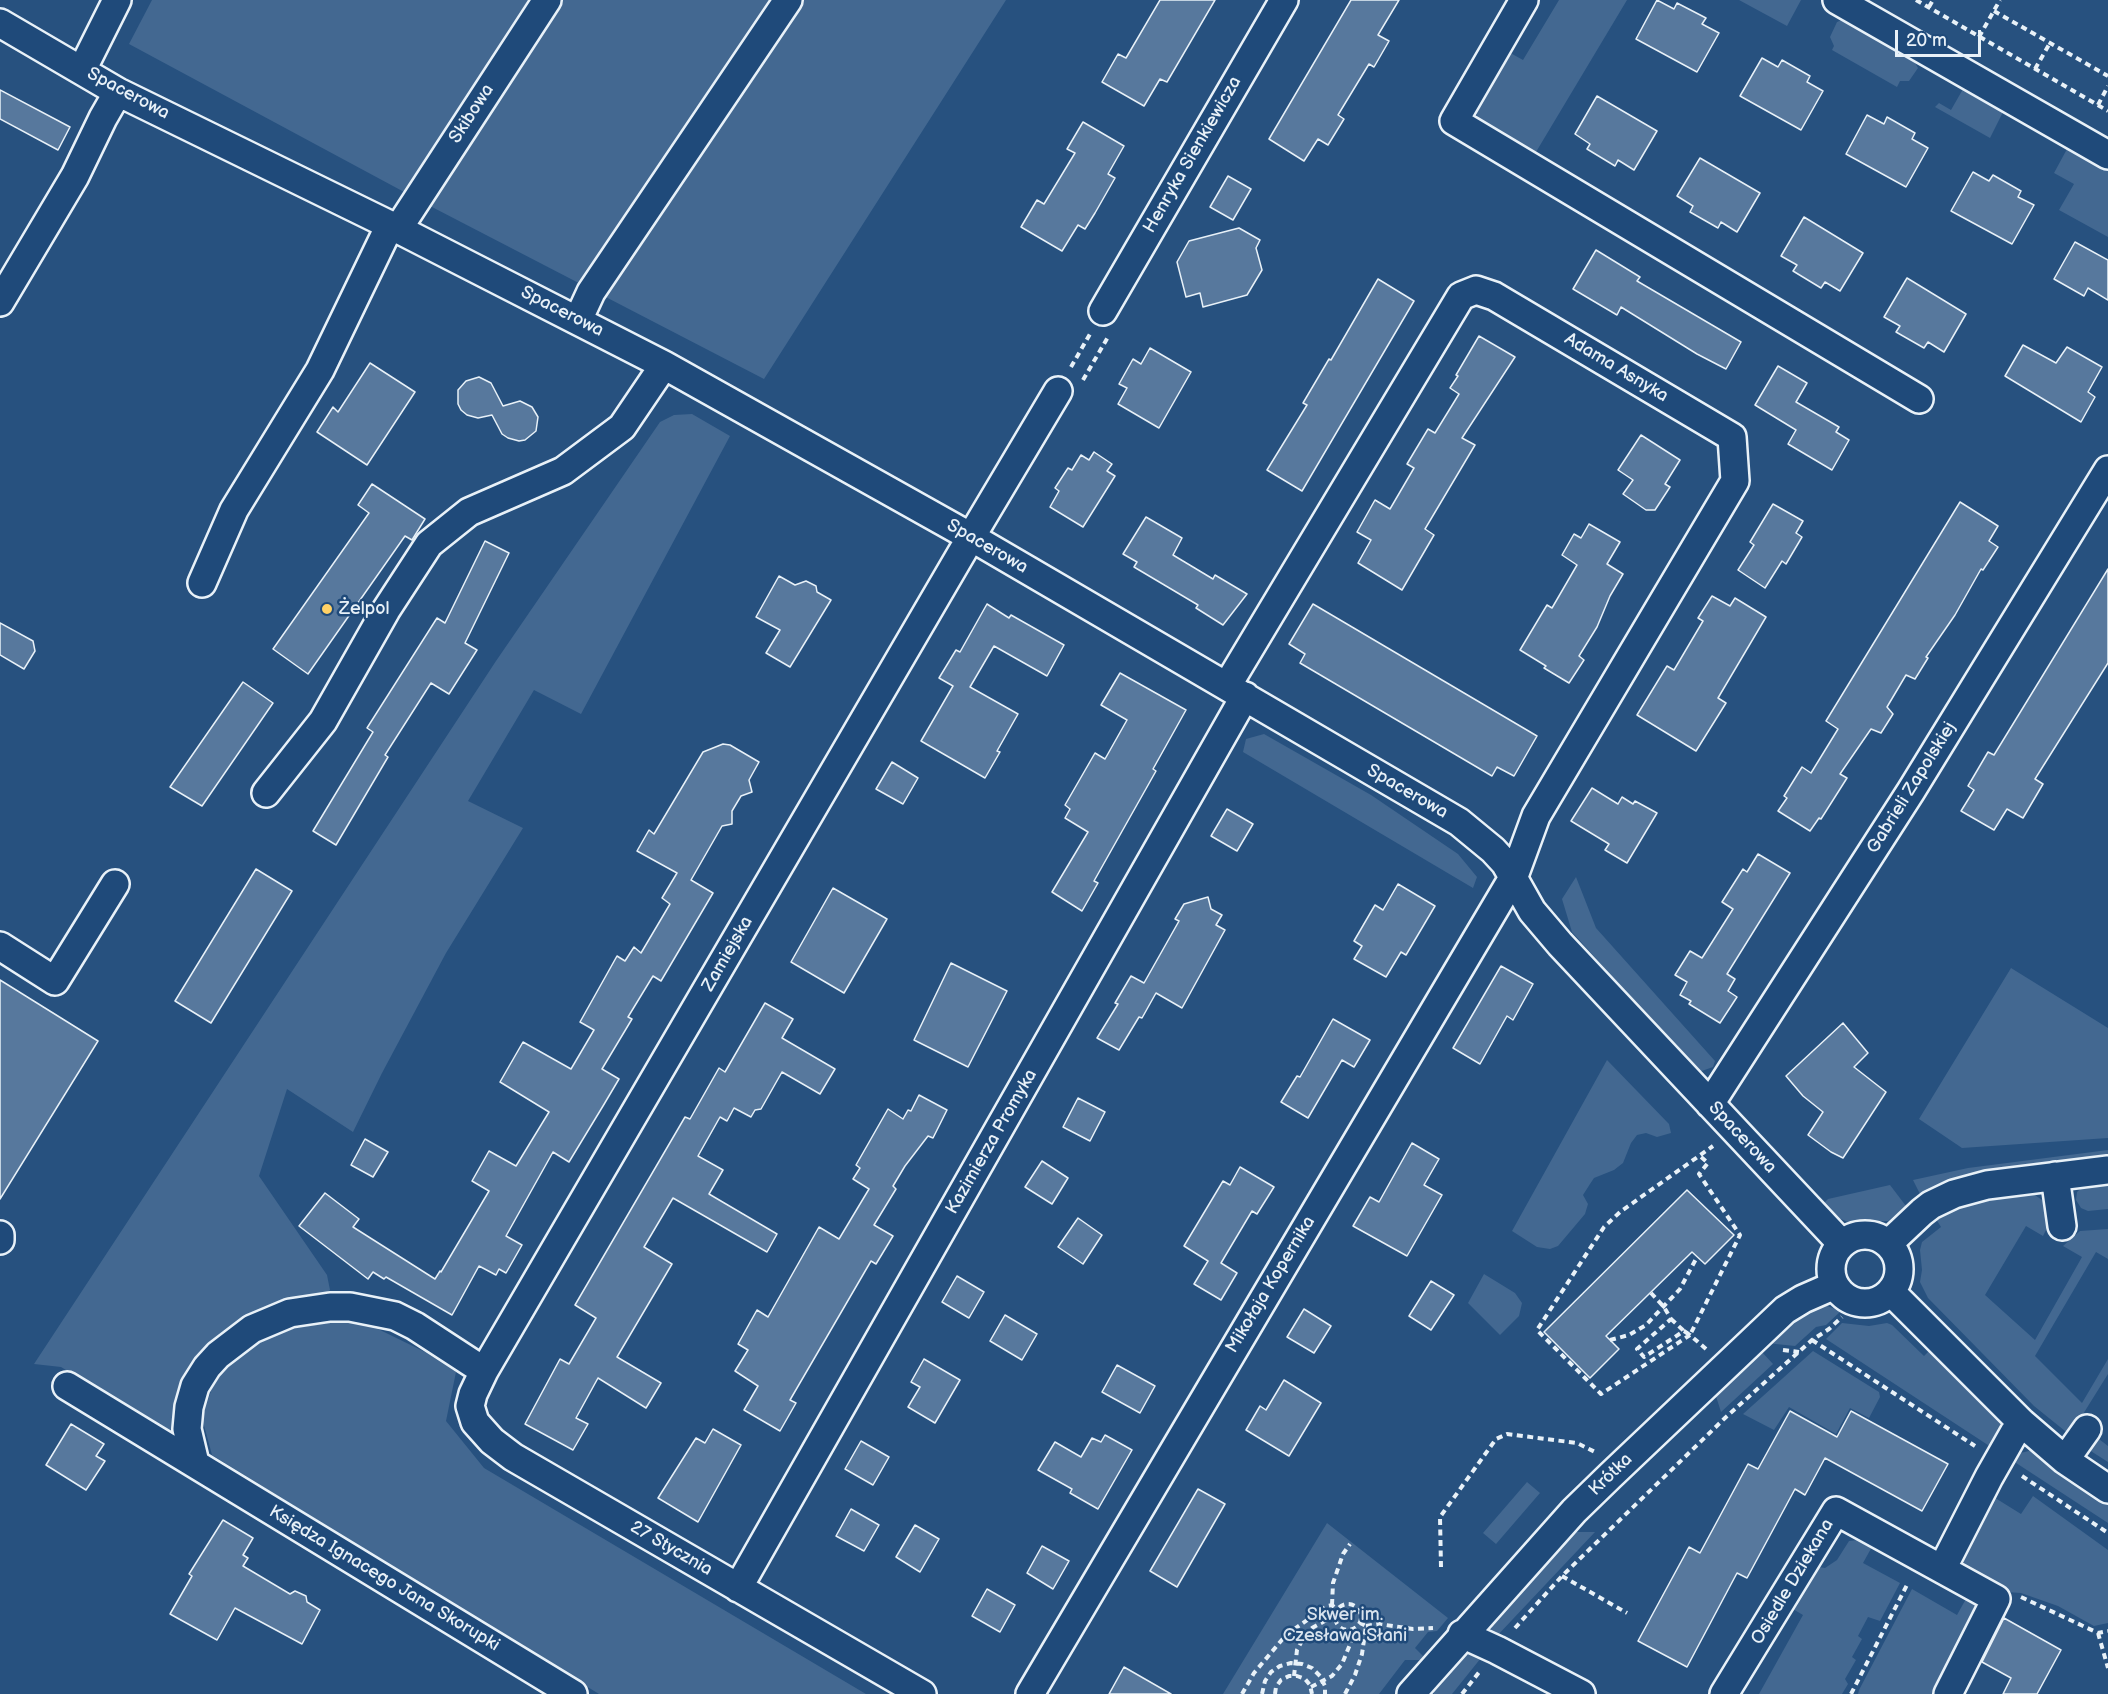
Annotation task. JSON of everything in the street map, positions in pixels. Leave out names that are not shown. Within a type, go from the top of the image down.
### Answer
[{"type":"street","points":[[82,70],[117,0]]},
{"type":"street","name":"Skibowa","points":[[202,583],[234,510],[320,370],[394,227],[547,0]]},
{"type":"street","points":[[578,320],[591,292],[788,0]]},
{"type":"street","name":"Henryka Sienkiewicza","points":[[1103,310],[1284,0]]},
{"type":"street","points":[[1524,0],[1454,121],[1919,399]]},
{"type":"street","points":[[1837,0],[2108,155]]},
{"type":"street","name":"Spacerowa","points":[[0,23],[118,92],[394,227],[664,365],[971,537],[1459,822],[1493,849],[1514,876],[1532,911],[1560,944],[1842,1244]]},
{"type":"street","points":[[0,302],[75,176],[103,117],[118,92]]},
{"type":"street","name":"Adama Asnyka","points":[[1236,691],[1461,296],[1476,290],[1494,296],[1732,437],[1735,481],[1536,816],[1514,876]]},
{"type":"street","points":[[266,793],[323,721],[386,610],[429,544],[469,512],[563,471],[622,427],[664,365]]},
{"type":"street","name":"Zamiejska","points":[[484,1371],[1058,391]]},
{"type":"street","name":"Gabrieli Zapolskiej","points":[[1710,1104],[1911,791],[2108,470]]},
{"type":"street","name":"Kazimierza Promyka","points":[[738,1588],[1236,691]]},
{"type":"street","name":"Mikołaja Kopernika","points":[[1030,1694],[1514,876]]},
{"type":"street","points":[[0,946],[55,981],[115,884]]},
{"type":"street","points":[[1888,1244],[1922,1212],[1954,1194],[1987,1185],[2108,1170]]},
{"type":"street","points":[[2055,1176],[2062,1226]]},
{"type":"street","points":[[0,1235],[0,1240]]},
{"type":"street","points":[[1865,1235],[1874,1236],[1888,1244],[1898,1258],[1900,1267],[1896,1285],[1891,1292],[1872,1303],[1851,1300],[1842,1294],[1835,1285],[1832,1264],[1835,1253],[1842,1244],[1857,1236],[1865,1235]]},
{"type":"street","name":"Krótka","points":[[1411,1694],[1462,1634],[1574,1511],[1776,1318],[1803,1299],[1835,1285]]},
{"type":"street","points":[[1891,1292],[2022,1423],[2066,1460],[2108,1489]]},
{"type":"street","points":[[195,1463],[188,1429],[189,1407],[195,1386],[207,1367],[218,1355],[252,1329],[290,1313],[330,1307],[350,1307],[395,1316],[415,1326],[484,1371]]},
{"type":"street","name":"27 Stycznia","points":[[484,1371],[470,1406],[475,1422],[492,1441],[513,1457],[922,1694]]},
{"type":"street","name":"Księdza Ignacego Jana Skorupki","points":[[68,1386],[573,1694]]},
{"type":"street","points":[[1932,1564],[2022,1423]]},
{"type":"street","points":[[2066,1460],[2087,1430]]},
{"type":"street","name":"Osiedle Dziekana","points":[[1724,1694],[1836,1511],[1996,1599]]},
{"type":"street","points":[[1948,1694],[1996,1599]]},
{"type":"street","points":[[1462,1634],[1581,1694]]},
{"type":"path","points":[[1916,0],[2108,111]]},
{"type":"path","points":[[1929,7],[1933,0]]},
{"type":"path","points":[[1979,37],[2000,0]]},
{"type":"path","points":[[1994,10],[2108,76]]},
{"type":"path","points":[[2035,69],[2050,43]]},
{"type":"path","points":[[2098,105],[2108,86]]},
{"type":"path","points":[[1058,391],[1103,310]]},
{"type":"path","points":[[1700,1156],[1708,1163],[1699,1174],[1740,1235],[1690,1335],[1601,1394],[1537,1330],[1604,1227],[1620,1212],[1700,1156],[1720,1139]]},
{"type":"path","points":[[1610,1341],[1646,1326],[1680,1288],[1697,1257]]},
{"type":"path","points":[[1651,1293],[1671,1318],[1706,1349]]},
{"type":"path","points":[[1462,1694],[1562,1576],[1725,1418],[1812,1340],[1842,1317]]},
{"type":"path","points":[[1671,1318],[1637,1349],[1644,1357],[1684,1331]]},
{"type":"path","points":[[1812,1340],[2108,1533]]},
{"type":"path","points":[[1441,1567],[1440,1517],[1496,1439],[1507,1434],[1577,1443],[1601,1456]]},
{"type":"path","points":[[1337,1610],[1332,1605],[1333,1584],[1343,1554],[1350,1544]]},
{"type":"path","points":[[1851,1694],[1932,1564]]},
{"type":"path","points":[[1562,1576],[1627,1613]]},
{"type":"path","points":[[1996,1599],[2023,1597],[2098,1633],[2108,1631]]},
{"type":"path","points":[[1349,1604],[1356,1606],[1360,1612],[1360,1623],[1350,1630],[1340,1629],[1335,1623],[1334,1616],[1342,1605],[1349,1604]]},
{"type":"path","points":[[1242,1694],[1254,1673],[1286,1635],[1308,1618],[1332,1605]]},
{"type":"path","points":[[1294,1676],[1294,1663],[1304,1637],[1312,1628],[1334,1616]]},
{"type":"path","points":[[1360,1623],[1366,1626],[1379,1624],[1413,1629],[1432,1628],[1462,1634]]},
{"type":"path","points":[[1345,1694],[1362,1654],[1366,1626]]},
{"type":"path","points":[[1311,1688],[1332,1676],[1348,1654],[1351,1642],[1350,1630]]},
{"type":"path","points":[[2098,1633],[2108,1668]]},
{"type":"path","points":[[1262,1694],[1265,1681],[1271,1672],[1280,1666],[1294,1663],[1312,1668],[1320,1676],[1325,1694]]},
{"type":"path","points":[[1275,1694],[1276,1687],[1281,1680],[1294,1676],[1305,1679],[1312,1694]]},
{"type":"green space","points":[[152,0],[1006,0],[764,379],[432,207],[129,44]]},
{"type":"green space","points":[[1559,0],[1627,0],[1533,157],[1480,124],[1475,109],[1505,50],[1523,60]]},
{"type":"green space","points":[[1739,0],[1801,0],[1787,26]]},
{"type":"green space","points":[[1844,19],[1914,61],[1918,68],[1909,81],[1900,81],[1897,87],[1832,50],[1834,46],[1830,37],[1837,22]]},
{"type":"green space","points":[[1963,89],[2003,112],[1990,138],[1935,107],[1939,103],[1951,110]]},
{"type":"green space","points":[[2067,149],[2108,171],[2108,237],[2059,210],[2074,184],[2054,173]]},
{"type":"green space","points":[[692,414],[730,436],[581,714],[534,690],[468,801],[523,828],[446,953],[353,1132],[287,1089],[259,1176],[327,1275],[330,1290],[319,1298],[263,1308],[223,1336],[176,1437],[61,1367],[34,1364],[496,661],[660,422],[674,415]]},
{"type":"green space","points":[[1264,734],[1371,795],[1458,854],[1477,877],[1473,888],[1243,752],[1246,739]]},
{"type":"green space","points":[[1576,877],[1596,928],[1715,1061],[1713,1067],[1699,1072],[1572,932],[1562,899]]},
{"type":"green space","points":[[2011,968],[2108,1028],[2108,1138],[1962,1148],[1919,1119]]},
{"type":"green space","points":[[1607,1060],[1669,1124],[1671,1133],[1657,1137],[1646,1133],[1637,1135],[1623,1163],[1614,1170],[1594,1178],[1583,1195],[1588,1204],[1585,1214],[1558,1246],[1550,1249],[1537,1247],[1512,1231]]},
{"type":"green space","points":[[2108,1150],[2108,1156],[1968,1176],[1932,1187],[1920,1194],[1913,1180],[1968,1168]]},
{"type":"green space","points":[[2108,1184],[2108,1209],[2088,1211],[2081,1208],[2076,1200],[2077,1192],[2083,1186]]},
{"type":"green space","points":[[1890,1185],[1906,1206],[1888,1221],[1848,1222],[1836,1217],[1823,1204],[1828,1199]]},
{"type":"green space","points":[[2020,1193],[2032,1193],[2045,1202],[2048,1213],[2047,1228],[2043,1236],[2026,1226],[1985,1295],[2035,1340],[2082,1257],[2063,1246],[2080,1231],[2108,1229],[2108,1259],[2096,1252],[2035,1356],[2082,1403],[2108,1359],[2108,1374],[2070,1435],[2034,1406],[1928,1298],[1920,1282],[1922,1242],[1941,1227],[1936,1219],[1956,1208]]},
{"type":"green space","points":[[1484,1274],[1515,1293],[1522,1303],[1519,1316],[1500,1335],[1468,1303]]},
{"type":"green space","points":[[1827,1306],[1841,1311],[1826,1325],[1816,1327],[1795,1346],[1766,1343],[1800,1316]]},
{"type":"green space","points":[[339,1321],[378,1329],[425,1352],[456,1372],[446,1421],[484,1468],[866,1694],[599,1694],[212,1455],[202,1418],[214,1382],[232,1360],[261,1340],[295,1328]]},
{"type":"green space","points":[[1842,1323],[1869,1326],[1887,1323],[1892,1325],[1924,1356],[1930,1350],[2001,1420],[1994,1449],[1826,1339]]},
{"type":"green space","points":[[1761,1351],[1773,1364],[1721,1412],[1715,1393]]},
{"type":"green space","points":[[1813,1351],[1879,1392],[1880,1397],[1869,1418],[1850,1408],[1836,1434],[1789,1407],[1774,1430],[1743,1414]]},
{"type":"green space","points":[[2095,1436],[2108,1446],[2108,1462],[2086,1448]]},
{"type":"green space","points":[[2033,1450],[2079,1487],[2108,1505],[2108,1523],[2010,1459],[2012,1455]]},
{"type":"green space","points":[[1527,1482],[1540,1493],[1496,1544],[1483,1533]]},
{"type":"green space","points":[[1992,1496],[2021,1514],[2033,1496],[2108,1550],[2108,1623],[2094,1626],[2058,1606],[2021,1593],[2007,1592],[1966,1568],[1961,1555]]},
{"type":"green space","name":"Skwer im. Czesława Słani","points":[[1327,1523],[1448,1618],[1437,1631],[1428,1632],[1415,1648],[1423,1656],[1420,1660],[1405,1660],[1379,1694],[1223,1694]]},
{"type":"green space","points":[[1569,1532],[1595,1532],[1496,1637],[1491,1629],[1492,1622]]},
{"type":"green space","points":[[1858,1540],[1873,1545],[1863,1563],[1900,1583],[1880,1621],[1868,1617],[1858,1636],[1862,1639],[1852,1657],[1856,1660],[1845,1679],[1848,1684],[1842,1694],[1759,1694],[1803,1615],[1786,1605],[1812,1566],[1825,1568],[1837,1560],[1849,1541]]},
{"type":"green space","points":[[1912,1589],[1957,1615],[1967,1597],[1977,1607],[1934,1694],[1858,1694],[1859,1690]]},
{"type":"green space","points":[[1468,1649],[1483,1653],[1481,1658],[1452,1694],[1434,1694],[1433,1689]]},
{"type":"building","points":[[1160,0],[1215,0],[1167,82],[1160,79],[1144,106],[1102,82],[1118,54],[1126,58]]},
{"type":"building","points":[[1351,0],[1399,0],[1378,35],[1389,41],[1374,67],[1369,64],[1338,115],[1344,119],[1328,145],[1318,139],[1304,161],[1269,139]]},
{"type":"building","points":[[1657,0],[1674,9],[1677,3],[1706,18],[1702,24],[1719,33],[1697,72],[1636,39]]},
{"type":"building","points":[[1762,58],[1778,67],[1782,60],[1810,76],[1807,82],[1823,91],[1801,130],[1740,96]]},
{"type":"building","points":[[0,90],[70,127],[58,150],[0,119]]},
{"type":"building","points":[[1597,96],[1657,131],[1634,170],[1618,160],[1615,166],[1587,149],[1590,144],[1575,134]]},
{"type":"building","points":[[1867,115],[1884,124],[1887,117],[1915,133],[1912,139],[1928,148],[1906,187],[1846,154]]},
{"type":"building","points":[[1083,122],[1124,146],[1108,174],[1115,178],[1095,213],[1085,229],[1078,225],[1062,251],[1021,227],[1037,200],[1044,204],[1075,153],[1067,149]]},
{"type":"building","points":[[1700,158],[1760,193],[1737,232],[1721,222],[1718,228],[1690,212],[1693,206],[1677,196]]},
{"type":"building","points":[[1973,172],[1989,181],[1993,175],[2021,191],[2018,197],[2034,205],[2012,244],[1951,211]]},
{"type":"building","points":[[1228,176],[1251,189],[1233,220],[1210,207]]},
{"type":"building","points":[[1804,217],[1863,253],[1840,291],[1825,282],[1821,288],[1793,271],[1797,265],[1781,256]]},
{"type":"building","points":[[1239,228],[1260,240],[1256,248],[1262,270],[1247,295],[1203,307],[1200,293],[1186,297],[1177,262],[1189,241]]},
{"type":"building","points":[[2075,242],[2108,260],[2108,300],[2088,288],[2084,296],[2054,279]]},
{"type":"building","points":[[1596,250],[1640,277],[1637,281],[1741,342],[1726,369],[1697,354],[1621,307],[1617,315],[1573,289]]},
{"type":"building","points":[[1907,278],[1966,314],[1944,352],[1928,342],[1924,348],[1896,332],[1900,326],[1884,317]]},
{"type":"building","points":[[1378,279],[1414,301],[1302,491],[1267,470],[1307,405],[1303,403]]},
{"type":"building","points":[[1479,336],[1515,357],[1462,438],[1475,445],[1425,529],[1434,535],[1402,590],[1358,563],[1371,540],[1357,532],[1375,500],[1390,509],[1414,468],[1407,464],[1428,429],[1435,433],[1459,394],[1450,388]]},
{"type":"building","points":[[2023,345],[2056,363],[2067,347],[2102,367],[2088,392],[2095,397],[2081,422],[2005,376]]},
{"type":"building","points":[[1150,348],[1191,372],[1159,428],[1118,404],[1127,388],[1119,384],[1133,359],[1141,364]]},
{"type":"building","points":[[370,363],[415,392],[367,465],[317,432],[333,407],[338,412]]},
{"type":"building","points":[[1778,366],[1807,383],[1796,402],[1839,427],[1836,432],[1849,440],[1832,470],[1788,444],[1796,430],[1755,405]]},
{"type":"building","points":[[479,377],[491,383],[503,406],[520,401],[532,407],[538,417],[536,431],[525,440],[508,438],[502,434],[492,415],[478,418],[467,415],[461,410],[458,404],[458,390],[466,381]]},
{"type":"building","points":[[1641,435],[1680,460],[1665,484],[1670,487],[1655,510],[1646,510],[1623,494],[1633,480],[1618,470]]},
{"type":"building","points":[[1094,452],[1112,464],[1107,471],[1115,476],[1083,527],[1050,507],[1059,491],[1055,488],[1068,468],[1072,470],[1081,455],[1089,460]]},
{"type":"building","name":"Żelpol","points":[[372,484],[425,519],[412,540],[405,536],[308,674],[273,649],[369,513],[358,505]]},
{"type":"building","points":[[1960,502],[1998,526],[1989,541],[1998,547],[1983,570],[1981,569],[1955,615],[1926,657],[1928,658],[1915,679],[1906,675],[1887,707],[1893,714],[1881,733],[1871,729],[1840,774],[1847,778],[1821,819],[1819,818],[1810,831],[1778,811],[1787,798],[1784,796],[1802,767],[1811,773],[1838,729],[1826,721]]},
{"type":"building","points":[[1773,504],[1803,521],[1796,533],[1802,537],[1786,564],[1782,561],[1765,588],[1738,570],[1754,545],[1750,542]]},
{"type":"building","points":[[1146,517],[1182,538],[1173,555],[1213,579],[1215,575],[1247,594],[1223,625],[1196,608],[1198,605],[1134,567],[1137,562],[1123,554]]},
{"type":"building","points":[[1589,524],[1620,542],[1607,564],[1623,574],[1610,596],[1597,627],[1579,656],[1584,660],[1569,683],[1520,650],[1547,605],[1552,608],[1577,565],[1562,555],[1574,534],[1581,538]]},
{"type":"building","points":[[485,541],[509,553],[465,643],[477,650],[449,694],[431,683],[385,755],[388,757],[336,845],[313,831],[373,732],[367,728],[437,618],[445,623]]},
{"type":"building","points":[[2108,569],[2108,663],[2035,779],[2043,784],[2023,818],[2007,809],[1994,830],[1961,811],[1974,790],[1968,786],[1988,752],[1994,755]]},
{"type":"building","points":[[779,576],[795,585],[806,581],[816,586],[817,592],[831,600],[790,667],[766,653],[780,630],[756,617]]},
{"type":"building","points":[[1712,596],[1730,606],[1735,598],[1766,617],[1718,698],[1726,703],[1696,751],[1637,715],[1667,666],[1674,670],[1703,621],[1698,618]]},
{"type":"building","points":[[987,604],[1009,618],[1011,615],[1064,645],[1047,676],[994,646],[970,687],[1018,714],[985,778],[921,741],[953,686],[939,678],[956,650],[960,652]]},
{"type":"building","points":[[1313,604],[1537,736],[1514,776],[1497,767],[1492,776],[1300,663],[1305,654],[1289,644]]},
{"type":"building","points":[[0,623],[33,641],[35,651],[24,669],[0,655]]},
{"type":"building","points":[[1120,673],[1186,710],[1153,769],[1156,771],[1094,881],[1098,883],[1082,911],[1052,892],[1088,832],[1065,818],[1070,809],[1065,805],[1095,753],[1105,759],[1127,720],[1101,705]]},
{"type":"building","points":[[243,682],[273,703],[202,806],[170,787]]},
{"type":"building","points":[[723,744],[730,745],[759,762],[749,780],[752,792],[741,796],[732,811],[732,824],[722,826],[691,880],[713,893],[661,981],[653,976],[628,1017],[632,1019],[602,1069],[619,1079],[603,1106],[569,1162],[553,1152],[506,1236],[522,1245],[506,1273],[499,1269],[496,1275],[479,1266],[452,1315],[386,1277],[384,1279],[373,1272],[368,1279],[299,1226],[325,1193],[359,1219],[353,1227],[435,1279],[489,1191],[472,1181],[489,1151],[516,1166],[549,1112],[500,1082],[523,1042],[571,1069],[594,1030],[580,1022],[617,956],[625,961],[634,947],[641,953],[670,904],[662,898],[677,873],[637,851],[649,830],[654,834],[703,752]]},
{"type":"building","points":[[892,762],[918,778],[903,804],[876,789]]},
{"type":"building","points":[[1592,788],[1618,804],[1622,797],[1657,813],[1627,863],[1605,850],[1609,844],[1571,821]]},
{"type":"building","points":[[1227,809],[1253,824],[1237,851],[1211,836]]},
{"type":"building","points":[[1758,854],[1790,873],[1727,974],[1735,979],[1728,991],[1737,997],[1720,1023],[1689,1004],[1691,1001],[1680,995],[1687,982],[1675,975],[1690,951],[1702,958],[1733,909],[1722,902],[1743,869],[1747,872]]},
{"type":"building","points":[[256,869],[292,891],[211,1023],[175,1001]]},
{"type":"building","points":[[1398,884],[1435,906],[1406,955],[1401,952],[1386,977],[1354,959],[1362,946],[1354,941],[1375,905],[1383,910]]},
{"type":"building","points":[[833,888],[887,919],[844,993],[791,962]]},
{"type":"building","points":[[1208,897],[1211,909],[1222,915],[1216,925],[1225,930],[1182,1008],[1156,993],[1142,1018],[1139,1017],[1119,1050],[1097,1038],[1118,1004],[1115,1003],[1131,976],[1144,983],[1179,921],[1175,919],[1184,904]]},
{"type":"building","points":[[951,963],[1007,991],[968,1067],[914,1040]]},
{"type":"building","points":[[1501,966],[1533,984],[1513,1020],[1507,1016],[1480,1064],[1453,1048]]},
{"type":"building","points":[[0,980],[98,1041],[0,1199]]},
{"type":"building","points":[[765,1003],[793,1019],[782,1038],[835,1069],[820,1094],[782,1072],[761,1109],[755,1110],[751,1117],[734,1108],[727,1121],[720,1117],[698,1156],[723,1170],[709,1194],[777,1234],[767,1252],[673,1198],[644,1247],[672,1264],[617,1357],[661,1383],[646,1408],[598,1378],[576,1418],[588,1424],[573,1450],[525,1424],[560,1359],[569,1364],[596,1318],[575,1305],[685,1117],[690,1119],[719,1068],[725,1072]]},
{"type":"building","points":[[1333,1019],[1370,1040],[1354,1067],[1342,1060],[1308,1118],[1281,1102],[1297,1076],[1300,1077]]},
{"type":"building","points":[[1843,1023],[1868,1053],[1854,1067],[1886,1092],[1843,1158],[1808,1135],[1823,1112],[1803,1096],[1786,1076]]},
{"type":"building","points":[[919,1095],[947,1110],[933,1138],[928,1136],[893,1186],[896,1189],[874,1225],[893,1236],[876,1264],[871,1261],[790,1400],[796,1403],[780,1431],[744,1410],[758,1386],[735,1371],[748,1350],[738,1344],[757,1310],[768,1317],[819,1227],[839,1239],[869,1189],[853,1179],[860,1168],[856,1165],[888,1109],[903,1119],[908,1110],[911,1111]]},
{"type":"building","points":[[1078,1098],[1105,1112],[1090,1141],[1063,1127]]},
{"type":"building","points":[[365,1139],[388,1152],[373,1177],[351,1165]]},
{"type":"building","points":[[1412,1143],[1439,1159],[1424,1185],[1442,1195],[1407,1256],[1353,1226],[1370,1197],[1379,1202]]},
{"type":"building","points":[[1042,1161],[1068,1178],[1052,1204],[1025,1187]]},
{"type":"building","points":[[1240,1167],[1274,1187],[1257,1214],[1252,1211],[1221,1263],[1237,1273],[1221,1300],[1194,1284],[1208,1261],[1184,1246],[1223,1181],[1230,1185]]},
{"type":"building","points":[[1687,1190],[1734,1235],[1705,1264],[1692,1252],[1606,1336],[1619,1349],[1590,1378],[1544,1332]]},
{"type":"building","points":[[1078,1218],[1102,1235],[1083,1264],[1058,1247]]},
{"type":"building","points":[[957,1276],[984,1292],[969,1318],[942,1302]]},
{"type":"building","points":[[1431,1281],[1454,1295],[1431,1330],[1409,1316]]},
{"type":"building","points":[[1304,1309],[1331,1326],[1314,1353],[1287,1337]]},
{"type":"building","points":[[1005,1315],[1037,1334],[1022,1360],[990,1341]]},
{"type":"building","points":[[924,1359],[960,1380],[935,1423],[908,1407],[920,1387],[911,1382]]},
{"type":"building","points":[[1117,1365],[1155,1386],[1140,1413],[1102,1392]]},
{"type":"building","points":[[1284,1380],[1321,1403],[1289,1456],[1246,1430],[1260,1406],[1266,1410]]},
{"type":"building","points":[[1790,1411],[1837,1437],[1851,1411],[1948,1464],[1922,1511],[1825,1458],[1805,1495],[1795,1489],[1747,1578],[1737,1573],[1687,1667],[1638,1641],[1689,1547],[1700,1553],[1748,1464],[1758,1469]]},
{"type":"building","points":[[71,1424],[104,1444],[96,1456],[105,1461],[86,1490],[46,1465]]},
{"type":"building","points":[[713,1429],[741,1445],[698,1522],[658,1498],[696,1438],[705,1443]]},
{"type":"building","points":[[1105,1435],[1132,1450],[1098,1509],[1070,1493],[1072,1489],[1038,1470],[1055,1442],[1081,1457],[1092,1438],[1101,1442]]},
{"type":"building","points":[[861,1441],[889,1457],[873,1485],[845,1469]]},
{"type":"building","points":[[1198,1489],[1225,1504],[1177,1587],[1150,1571]]},
{"type":"building","points":[[851,1509],[879,1525],[864,1551],[836,1536]]},
{"type":"building","points":[[223,1520],[253,1538],[243,1555],[248,1558],[243,1566],[290,1594],[295,1591],[306,1596],[307,1602],[320,1610],[302,1644],[235,1608],[217,1640],[170,1614],[192,1576],[189,1574]]},
{"type":"building","points":[[915,1525],[939,1539],[920,1572],[896,1557]]},
{"type":"building","points":[[1042,1546],[1069,1561],[1053,1589],[1027,1573]]},
{"type":"building","points":[[987,1589],[1015,1605],[1000,1632],[972,1616]]},
{"type":"building","points":[[2004,1618],[2061,1650],[2037,1694],[2003,1694],[2011,1678],[1982,1662]]},
{"type":"building","points":[[1124,1667],[1171,1694],[1109,1694]]},
{"type":"place","name":"Żelpol","points":[[327,609]]}]
